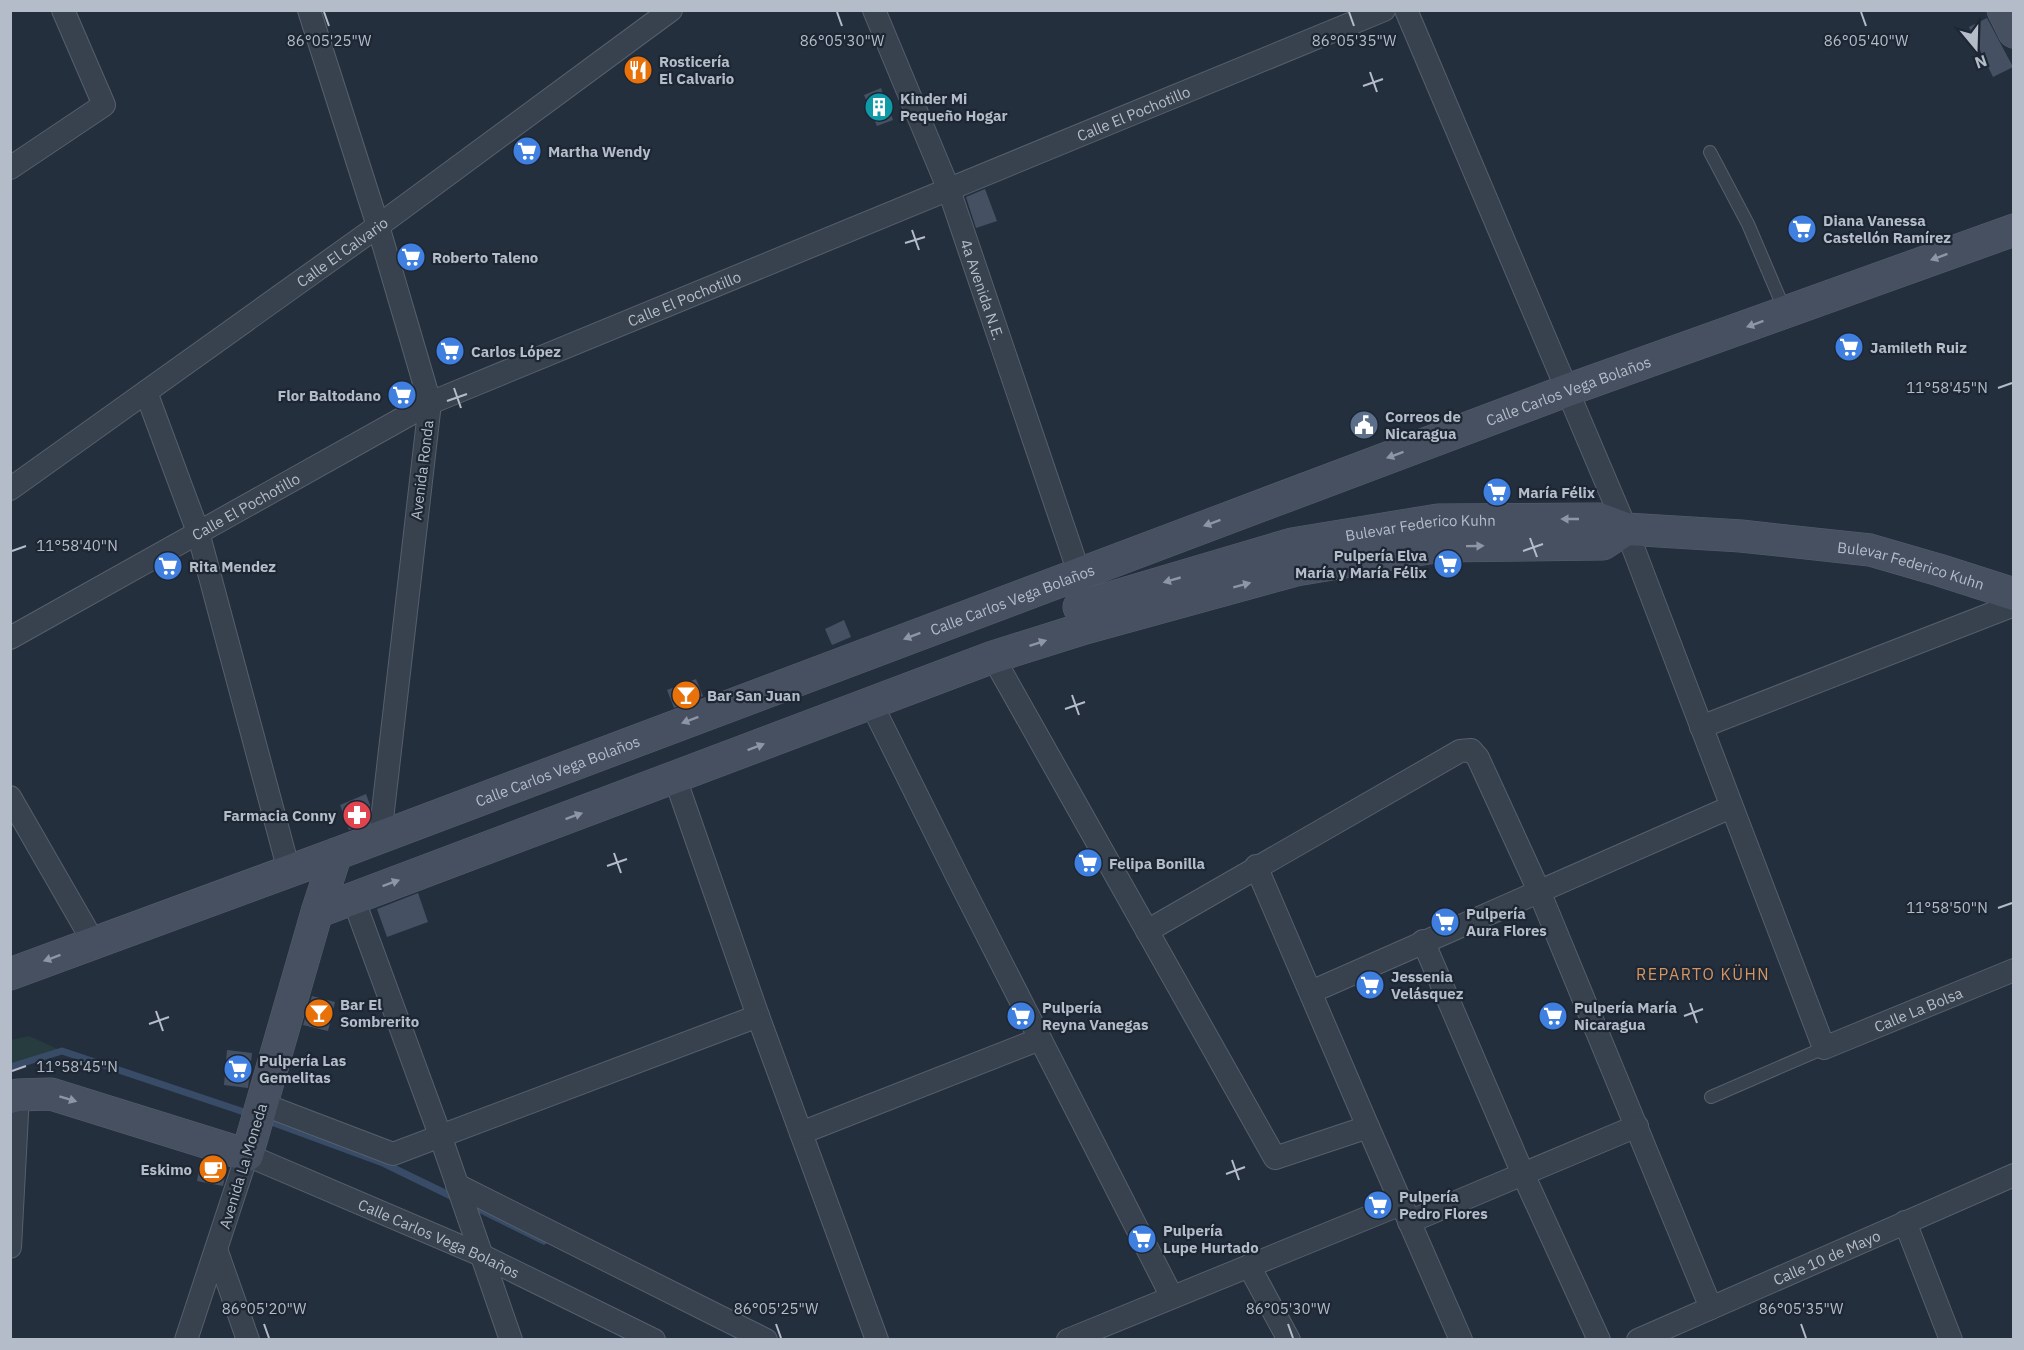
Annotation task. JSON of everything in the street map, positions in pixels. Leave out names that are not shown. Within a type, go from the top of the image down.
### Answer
[{"type":"street","points":[[10,168],[104,105],[63,10]]},
{"type":"street","name":"Avenida Ronda","points":[[309,10],[378,226],[430,403],[380,837]]},
{"type":"street","name":"Calle El Calvario","points":[[10,489],[378,226],[671,10]]},
{"type":"street","name":"4a Avenida N.E.","points":[[874,10],[950,190],[1073,575]]},
{"type":"street","name":"Calle El Pochotillo","points":[[10,638],[430,403],[1384,10]]},
{"type":"street","points":[[1406,10],[1626,529],[1824,1048]]},
{"type":"street","points":[[2002,10],[2013,32]]},
{"type":"street","name":"Calle Carlos Vega Bolaños","points":[[10,974],[336,854],[1568,390],[2013,230]]},
{"type":"street","points":[[146,392],[198,532],[289,871]]},
{"type":"street","name":"Bulevar Federico Kuhn","points":[[1082,618],[1292,544],[1438,520],[1599,519],[1626,529],[1741,536],[1870,550],[2013,594]]},
{"type":"street","points":[[317,912],[993,657],[1082,618],[1073,575]]},
{"type":"street","points":[[1701,727],[2013,606]]},
{"type":"street","points":[[993,657],[1275,1158],[1368,1127]]},
{"type":"street","points":[[871,703],[1172,1297]]},
{"type":"street","points":[[1147,931],[1256,866],[1460,751],[1471,750],[1478,758],[1539,891],[1711,1308]]},
{"type":"street","points":[[675,778],[758,1016],[877,1340]]},
{"type":"street","points":[[10,797],[94,943]]},
{"type":"street","points":[[1311,992],[1731,807]]},
{"type":"street","name":"Avenida La Moneda","points":[[186,1340],[217,1252],[336,854]]},
{"type":"street","points":[[1256,866],[1461,1340]]},
{"type":"street","points":[[353,898],[440,1135],[511,1340]]},
{"type":"street","points":[[1423,941],[1523,1174],[1599,1340]]},
{"type":"street","name":"Calle La Bolsa","points":[[1824,1048],[2013,970]]},
{"type":"street","points":[[260,1109],[393,1154],[758,1016]]},
{"type":"street","points":[[801,1133],[1040,1039]]},
{"type":"street","name":"Calle Carlos Vega Bolaños","points":[[14,1096],[51,1094],[248,1151],[481,1255],[654,1340]]},
{"type":"street","points":[[10,1247],[14,1096]]},
{"type":"street","points":[[1068,1340],[1116,1331],[1172,1297],[1249,1266],[1523,1174],[1637,1126]]},
{"type":"street","name":"Calle 10 de Mayo","points":[[1638,1340],[2013,1175]]},
{"type":"street","points":[[456,1185],[766,1340]]},
{"type":"street","points":[[1905,1222],[1951,1340]]},
{"type":"street","points":[[217,1252],[248,1340]]},
{"type":"street","points":[[1249,1266],[1289,1340]]},
{"type":"lane","points":[[1710,152],[1748,224],[1785,313]]},
{"type":"lane","points":[[1711,1097],[1824,1048]]},
{"type":"green space","points":[[29,1036],[62,1051],[11,1067],[11,1040]]},
{"type":"building","points":[[1987,18],[2013,67],[1993,77],[1969,27]]},
{"type":"building","name":"Kinder Mi Pequeño Hogar","points":[[881,88],[893,120],[877,126],[864,95]]},
{"type":"building","points":[[985,189],[997,221],[976,228],[966,197]]},
{"type":"building","points":[[844,620],[851,637],[832,645],[825,629]]},
{"type":"building","name":"Bar San Juan","points":[[696,679],[703,696],[674,708],[667,690]]},
{"type":"building","name":"Farmacia Conny","points":[[366,794],[370,805],[368,823],[349,830],[340,805]]},
{"type":"building","points":[[418,893],[428,922],[387,937],[377,909]]},
{"type":"building","name":"Bar El Sombrerito","points":[[312,996],[335,1002],[328,1031],[303,1025]]},
{"type":"building","name":"Pulpería Las Gemelitas","points":[[227,1050],[252,1053],[248,1088],[224,1085]]},
{"type":"building","name":"Eskimo","points":[[201,1160],[227,1167],[223,1186],[197,1181]]},
{"type":"waterway","points":[[10,1067],[62,1051],[250,1114]]},
{"type":"waterway","points":[[266,1120],[383,1163],[455,1198]]},
{"type":"waterway","points":[[471,1205],[544,1241]]},
{"type":"place","name":"Rosticería El Calvario","points":[[638,70]]},
{"type":"place","name":"Kinder Mi Pequeño Hogar","points":[[879,107]]},
{"type":"place","name":"Martha Wendy","points":[[527,151]]},
{"type":"place","name":"Diana Vanessa Castellón Ramírez","points":[[1802,229]]},
{"type":"place","name":"Roberto Taleno","points":[[411,257]]},
{"type":"place","name":"Jamileth Ruiz","points":[[1849,347]]},
{"type":"place","name":"Carlos López","points":[[450,351]]},
{"type":"place","name":"Flor Baltodano","points":[[402,395]]},
{"type":"place","name":"Correos de Nicaragua","points":[[1364,425]]},
{"type":"place","name":"María Félix","points":[[1497,492]]},
{"type":"place","name":"Pulpería Elva María y María Félix","points":[[1448,564]]},
{"type":"place","name":"Rita Mendez","points":[[168,566]]},
{"type":"place","name":"Bar San Juan","points":[[686,695]]},
{"type":"place","name":"Farmacia Conny","points":[[357,815]]},
{"type":"place","name":"Felipa Bonilla","points":[[1088,863]]},
{"type":"place","name":"Pulpería Aura Flores","points":[[1445,922]]},
{"type":"place","name":"Jessenia Velásquez","points":[[1370,985]]},
{"type":"place","name":"Bar El Sombrerito","points":[[319,1013]]},
{"type":"place","name":"Pulpería Reyna Vanegas","points":[[1021,1016]]},
{"type":"place","name":"Pulpería María Nicaragua","points":[[1553,1016]]},
{"type":"place","name":"Pulpería Las Gemelitas","points":[[238,1069]]},
{"type":"place","name":"Eskimo","points":[[213,1169]]},
{"type":"place","name":"Pulpería Pedro Flores","points":[[1378,1205]]},
{"type":"place","name":"Pulpería Lupe Hurtado","points":[[1142,1239]]},
{"type":"district","name":"REPARTO KÜHN","points":[[1703,974]]}]
